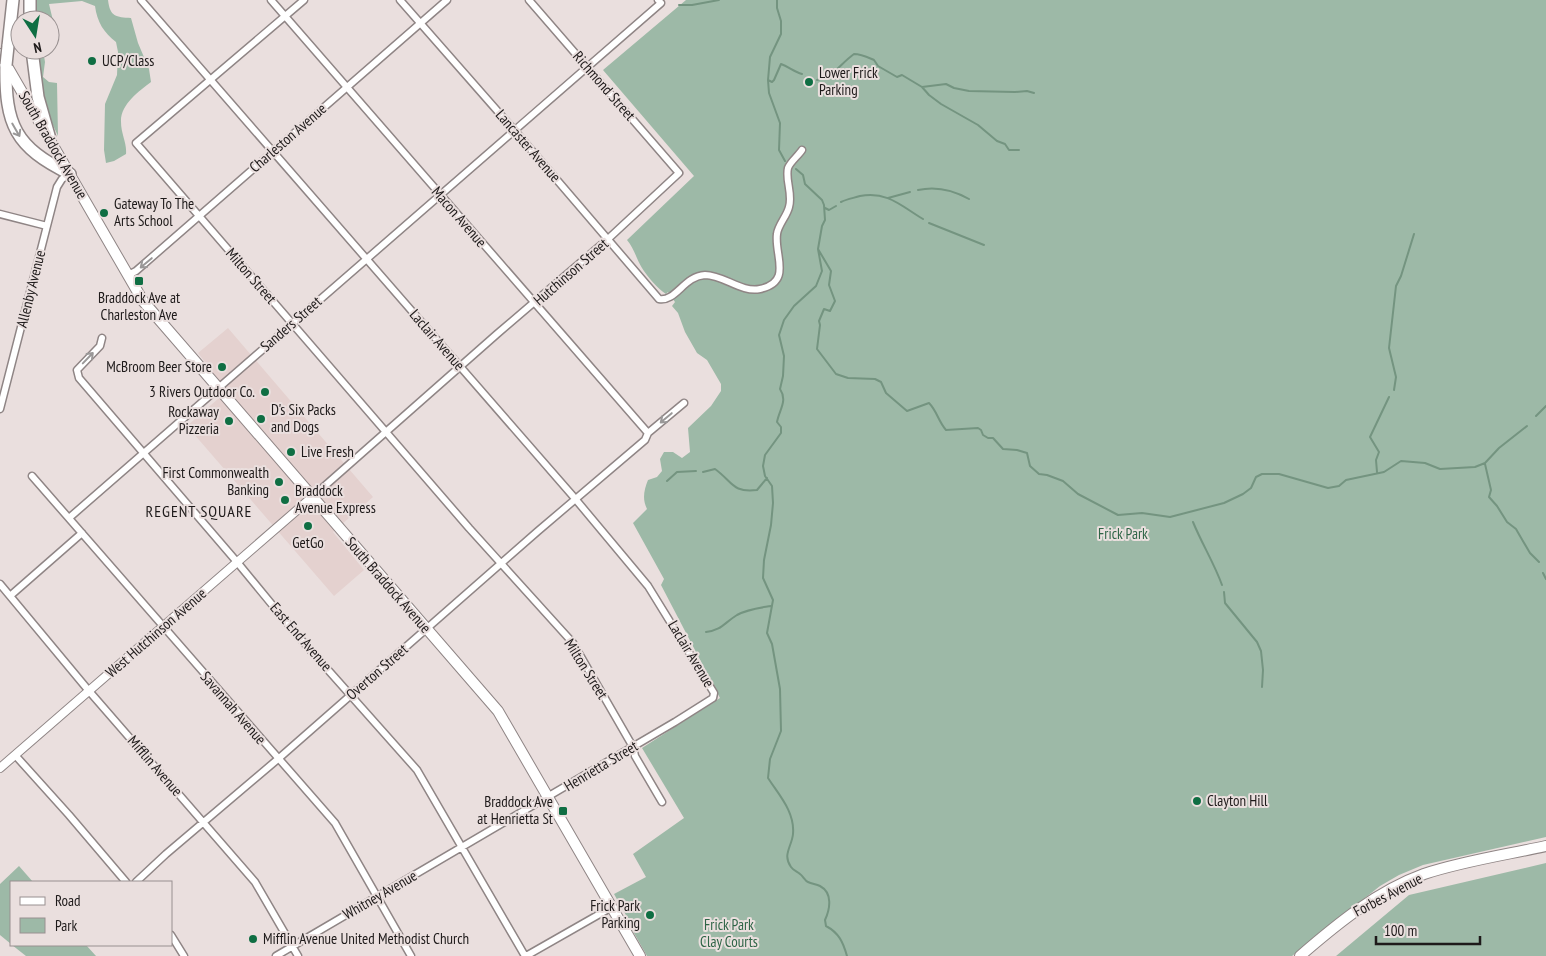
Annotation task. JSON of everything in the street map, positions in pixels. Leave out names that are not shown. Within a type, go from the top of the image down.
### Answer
[{"type":"highway","points":[[0,94],[4,81],[6,65],[4,50],[12,0]]},
{"type":"highway","points":[[33,60],[38,97],[50,139]]},
{"type":"highway","points":[[4,81],[8,110],[12,124],[18,134],[53,166],[70,174]]},
{"type":"main road","name":"South Braddock Avenue","points":[[4,50],[50,139],[143,301],[498,711],[640,956]]},
{"type":"main road","name":"Forbes Avenue","points":[[1300,956],[1340,922],[1368,903],[1422,875],[1546,846]]},
{"type":"street","name":"Laclair Avenue","points":[[141,0],[576,500],[654,594],[714,693]]},
{"type":"street","name":"Macon Avenue","points":[[270,0],[649,438]]},
{"type":"street","points":[[211,81],[304,0]]},
{"type":"street","name":"Lancaster Avenue","points":[[400,0],[659,299],[665,300],[672,297],[690,279],[702,275],[716,276],[746,288],[758,289],[768,286],[776,280],[781,264],[776,233],[790,205],[788,169],[802,150]]},
{"type":"street","name":"Charleston Avenue","points":[[128,275],[136,271],[162,249],[448,0]]},
{"type":"street","name":"Richmond Street","points":[[529,0],[678,173]]},
{"type":"street","name":"Sanders Street","points":[[69,518],[366,258],[515,131],[659,1]]},
{"type":"street","name":"Milton Street","points":[[211,81],[136,143],[469,528],[573,644],[662,802]]},
{"type":"street","name":"Hutchinson Street","points":[[312,498],[497,334],[608,239],[678,173]]},
{"type":"street","name":"Allenby Avenue","points":[[0,409],[59,182],[70,174]]},
{"type":"street","points":[[0,214],[47,226]]},
{"type":"street","name":"East End Avenue","points":[[102,338],[100,346],[77,370],[79,378],[297,635],[352,694],[417,770],[525,956]]},
{"type":"street","name":"Overton Street","points":[[137,881],[538,531],[612,467],[649,438],[684,403]]},
{"type":"street","name":"Savannah Avenue","points":[[32,476],[335,823],[411,956]]},
{"type":"street","name":"West Hutchinson Avenue","points":[[0,768],[312,498]]},
{"type":"street","points":[[10,596],[82,533]]},
{"type":"street","name":"Mifflin Avenue","points":[[0,584],[89,691],[255,882],[298,956]]},
{"type":"street","name":"Henrietta Street","points":[[484,834],[548,798],[710,700],[713,698],[714,693]]},
{"type":"street","points":[[15,755],[125,881]]},
{"type":"street","name":"Whitney Avenue","points":[[276,956],[484,834]]},
{"type":"street","points":[[525,956],[612,907]]},
{"type":"street","points":[[172,936],[184,956]]},
{"type":"shaded area","name":"REGENT SQUARE","points":[[228,328],[373,497],[333,532],[364,570],[334,596],[187,426],[227,391],[198,353]]},
{"type":"green space","points":[[36,0],[108,0],[112,13],[121,17],[131,18],[138,43],[149,69],[151,82],[131,99],[124,110],[121,122],[126,154],[114,161],[106,163],[104,150],[105,104],[117,75],[118,52],[116,42],[102,27],[97,17],[95,6],[82,1],[49,4],[50,10],[36,10]]},
{"type":"green space","name":"Frick Park","points":[[686,0],[1546,0],[1546,837],[1423,865],[1399,875],[1380,886],[1292,956],[647,956],[614,894],[646,877],[633,854],[684,818],[642,748],[720,698],[661,585],[664,579],[633,523],[647,509],[644,498],[645,487],[648,480],[657,477],[662,471],[660,459],[664,452],[673,452],[682,458],[690,452],[688,428],[711,406],[721,391],[721,384],[707,360],[697,353],[685,332],[678,313],[672,306],[675,302],[668,292],[666,294],[663,292],[647,275],[627,240],[694,176],[603,70]]},
{"type":"green space","points":[[38,60],[45,60],[43,77],[49,82],[57,83],[58,136],[43,94]]},
{"type":"green space","points":[[1546,863],[1546,956],[1336,956],[1409,895]]},
{"type":"green space","points":[[19,866],[32,881],[10,881],[10,943],[0,935],[0,884]]},
{"type":"green space","points":[[13,946],[87,946],[96,956],[26,956]]},
{"type":"waterway","points":[[679,5],[692,5],[719,0]]},
{"type":"waterway","points":[[777,0],[781,21],[781,34],[770,57],[768,80],[769,93],[780,123],[779,150],[785,161]]},
{"type":"waterway","points":[[817,80],[833,73],[854,54],[864,56],[874,60],[878,66],[897,77],[902,75],[922,87],[941,104],[978,125],[997,141],[1005,144],[1009,150],[1019,150]]},
{"type":"waterway","points":[[768,80],[772,82],[774,80],[781,64],[802,74]]},
{"type":"waterway","points":[[922,87],[946,84],[969,91],[1027,91],[1034,93]]},
{"type":"waterway","points":[[796,169],[803,175],[805,184],[822,200],[825,220],[822,226],[818,249],[822,271],[816,286],[794,306],[784,320],[779,335],[784,356],[780,389],[783,402],[777,422],[781,427],[781,433],[765,455],[763,466],[765,476],[772,486],[771,525],[764,560],[763,578],[773,600],[767,633],[772,644],[780,689],[781,731],[770,759],[768,778],[789,811],[793,826],[793,834],[787,854],[788,863],[807,881],[820,886],[827,893],[829,902],[825,920],[826,926],[840,938],[847,956]]},
{"type":"waterway","points":[[918,190],[931,188],[944,190],[957,193],[969,199]]},
{"type":"waterway","points":[[888,198],[910,192]]},
{"type":"waterway","points":[[841,202],[860,196],[879,196],[894,201],[923,219]]},
{"type":"waterway","points":[[825,208],[829,210],[836,206]]},
{"type":"waterway","points":[[929,223],[984,245]]},
{"type":"waterway","points":[[1394,390],[1396,377],[1389,348],[1396,286],[1414,234]]},
{"type":"waterway","points":[[818,249],[831,271],[829,285],[835,301],[830,311],[824,309],[819,321],[817,349],[836,374],[848,378],[875,379],[881,382],[886,393],[907,411],[929,403],[946,430],[978,428],[983,435],[993,438],[1003,449],[1027,453],[1030,466],[1039,474],[1063,481],[1078,494],[1118,515],[1142,513],[1170,517],[1224,503],[1251,488],[1256,477],[1262,474],[1279,474],[1328,488],[1339,486],[1346,480],[1384,472],[1401,461],[1425,463],[1440,469],[1475,467],[1485,463],[1499,448],[1527,426]]},
{"type":"waterway","points":[[1377,472],[1376,460],[1379,452],[1370,437],[1389,397]]},
{"type":"waterway","points":[[1536,416],[1546,406]]},
{"type":"waterway","points":[[1485,464],[1491,490],[1489,497],[1507,522],[1516,529],[1530,553],[1539,562]]},
{"type":"waterway","points":[[703,472],[715,469],[733,486],[742,490],[757,490],[767,478]]},
{"type":"waterway","points":[[667,481],[677,472],[696,471]]},
{"type":"waterway","points":[[1193,522],[1222,585]]},
{"type":"waterway","points":[[1543,573],[1546,579]]},
{"type":"waterway","points":[[1224,592],[1225,603],[1257,642],[1261,651],[1262,687]]},
{"type":"waterway","points":[[706,632],[719,628],[741,613],[771,606]]},
{"type":"place","name":"UCP/Class","points":[[92,61]]},
{"type":"place","name":"Lower Frick Parking","points":[[809,82]]},
{"type":"place","name":"Gateway To The Arts School","points":[[104,213]]},
{"type":"place","name":"Braddock Ave at Charleston Ave","points":[[139,281]]},
{"type":"place","name":"McBroom Beer Store","points":[[222,367]]},
{"type":"place","name":"3 Rivers Outdoor Co.","points":[[265,392]]},
{"type":"place","name":"D's Six Packs and Dogs","points":[[261,419]]},
{"type":"place","name":"Rockaway Pizzeria","points":[[229,421]]},
{"type":"place","name":"Live Fresh","points":[[291,452]]},
{"type":"place","name":"First Commonwealth Banking","points":[[279,482]]},
{"type":"place","name":"Braddock Avenue Express","points":[[285,500]]},
{"type":"place","name":"GetGo","points":[[308,526]]},
{"type":"place","name":"Clayton Hill","points":[[1197,801]]},
{"type":"place","name":"Braddock Ave at Henrietta St","points":[[563,811]]},
{"type":"place","name":"Frick Park Parking","points":[[650,915]]},
{"type":"place","name":"Mifflin Avenue United Methodist Church","points":[[253,939]]},
{"type":"district","name":"REGENT SQUARE","points":[[199,511]]},
{"type":"park label","name":"Frick Park Clay Courts","points":[[729,934]]}]
